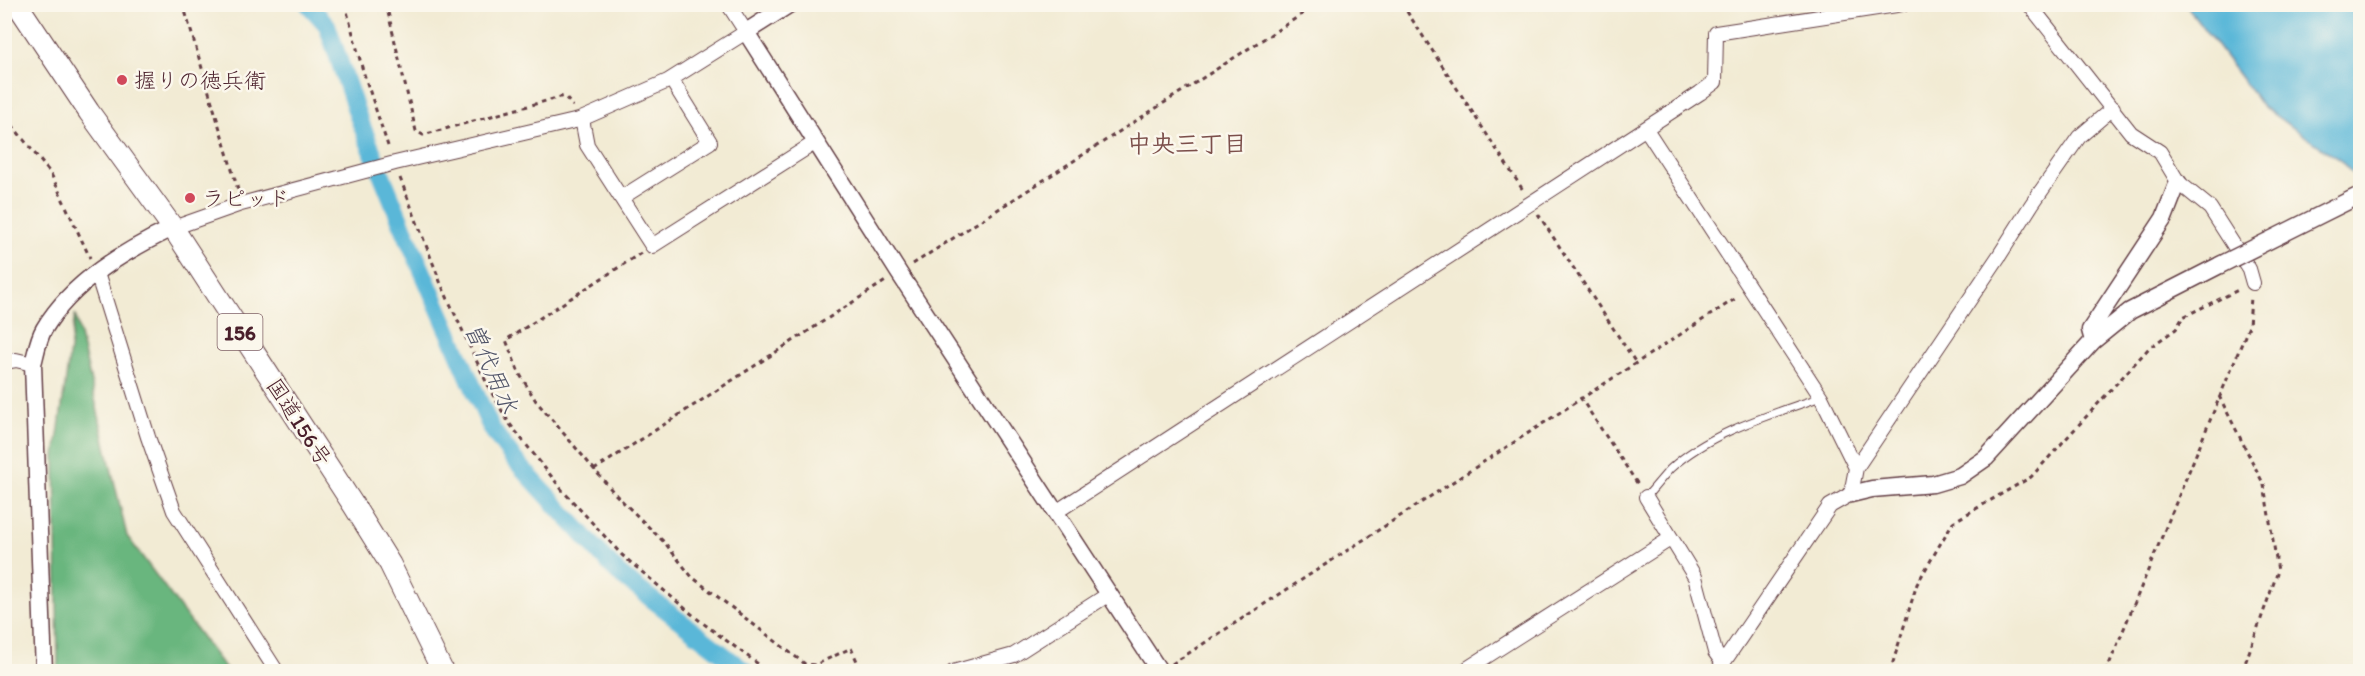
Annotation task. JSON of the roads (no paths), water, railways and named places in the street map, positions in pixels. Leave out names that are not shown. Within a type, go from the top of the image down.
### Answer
[{"type":"highway","name":"国道156号","points":[[17,4],[89,112],[173,228],[372,535],[390,564],[443,672]]},
{"type":"street","points":[[728,4],[899,273],[1160,671]]},
{"type":"street","points":[[44,672],[33,364],[42,331],[69,294],[142,243],[173,228],[241,204],[394,163],[580,119],[671,79],[790,4]]},
{"type":"street","points":[[1056,512],[1715,82],[1716,33],[1903,4]]},
{"type":"street","points":[[2029,4],[2131,133],[2160,152],[2178,182],[2210,208],[2249,268],[2253,283]]},
{"type":"street","points":[[621,198],[710,142],[671,79]]},
{"type":"street","points":[[1851,494],[1856,468],[2066,156],[2079,137],[2113,108]]},
{"type":"street","points":[[580,119],[586,145],[652,246],[816,142]]},
{"type":"street","points":[[1646,129],[1752,288],[1821,397],[1856,468]]},
{"type":"street","points":[[2093,341],[2090,330],[2164,218],[2178,182]]},
{"type":"street","points":[[1720,667],[1830,506],[1851,494],[1872,489],[1933,484],[1960,476],[1986,458],[2093,341],[2130,311],[2361,195]]},
{"type":"street","points":[[97,273],[144,427],[174,511],[277,672]]},
{"type":"street","points":[[10,361],[33,364]]},
{"type":"street","points":[[1646,497],[1670,540],[1695,577],[1720,667]]},
{"type":"street","points":[[1462,672],[1670,540]]},
{"type":"street","points":[[953,672],[1014,655],[1109,594]]},
{"type":"lane","points":[[1646,497],[1671,469],[1701,447],[1760,419],[1821,397]]},
{"type":"water","points":[[2186,5],[2360,5],[2360,182],[2341,161],[2263,107]]},
{"type":"waterway","name":"曽代用水","points":[[308,4],[327,25],[359,119],[403,227],[491,428],[513,458],[618,573],[746,672]]},
{"type":"place","name":"握りの徳兵衛","points":[[122,80]]},
{"type":"place","name":"ラピッド","points":[[190,198]]},
{"type":"district","name":"中央三丁目","points":[[1187,143]]}]
